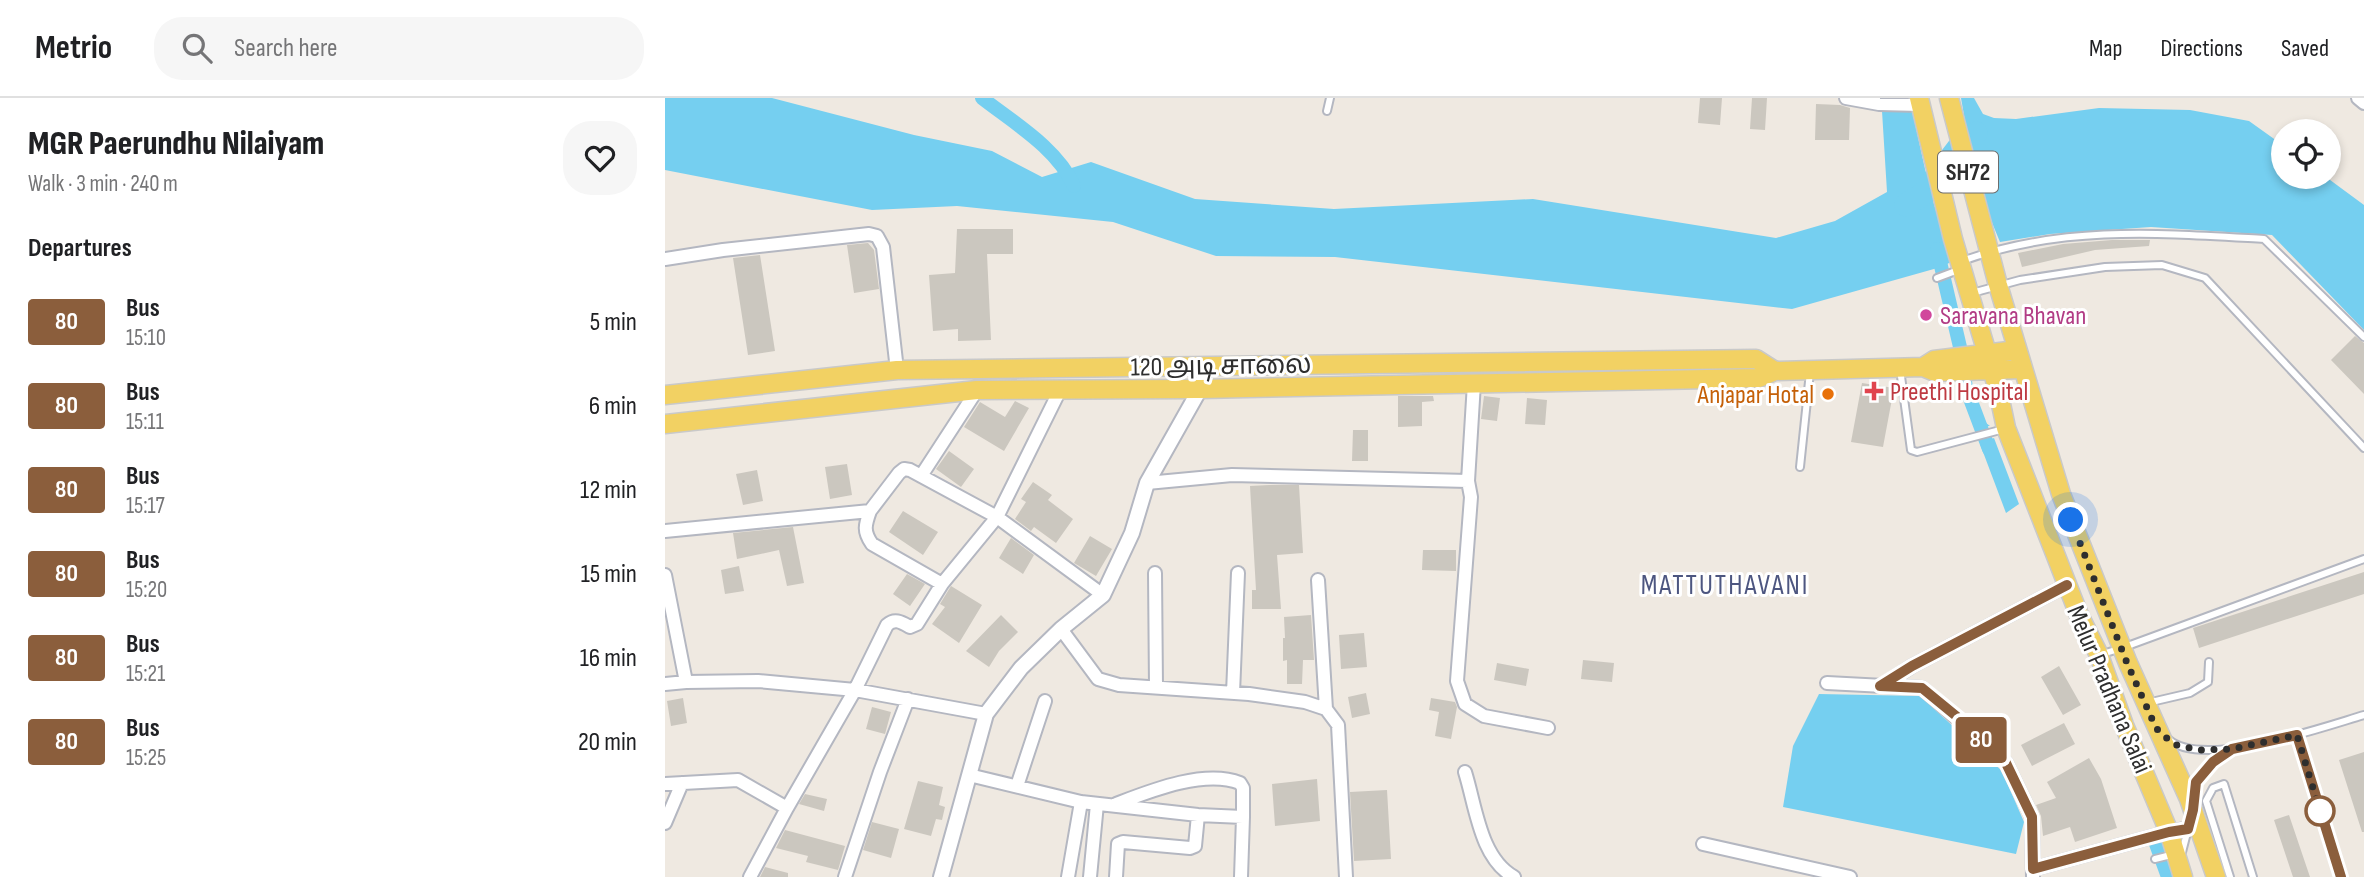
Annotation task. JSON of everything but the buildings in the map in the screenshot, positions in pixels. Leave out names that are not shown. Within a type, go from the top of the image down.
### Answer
[{"type":"main road","name":"Melur Pradhana Salai","points":[[1949,98],[1998,285],[2061,494],[2215,877]]},
{"type":"main road","name":"Melur Pradhana Salai","points":[[1917,103],[1954,239],[1959,267],[1970,293],[1990,362],[1999,430],[2099,655],[2124,725],[2169,832],[2175,862]]},
{"type":"main road","name":"120 அடி சாலை","points":[[1990,362],[2017,349]]},
{"type":"main road","name":"120 அடி சாலை","points":[[665,395],[897,370],[1756,359],[1775,371]]},
{"type":"main road","name":"120 அடி சாலை","points":[[665,424],[977,390],[1200,389],[1759,377],[1775,371],[1810,369],[1923,367],[1934,372],[1959,364],[1990,362],[2022,369]]},
{"type":"street","points":[[1846,98],[1879,104],[1917,103]]},
{"type":"street","points":[[2358,98],[2364,103]]},
{"type":"street","points":[[665,259],[856,236],[877,236],[883,247],[897,370]]},
{"type":"street","points":[[940,877],[986,714],[1021,668],[1061,629],[1103,595],[1132,533],[1147,482],[1200,389],[1207,366]]},
{"type":"street","points":[[1474,383],[1468,481],[1471,497],[1457,681],[1465,704],[1484,716],[1548,729]]},
{"type":"street","points":[[750,877],[855,690],[887,625],[891,621],[909,627],[917,624],[942,584],[997,517],[1061,388]]},
{"type":"street","points":[[921,476],[977,390]]},
{"type":"street","points":[[942,584],[871,544],[866,536],[864,526],[870,511],[904,469],[997,517],[1103,595]]},
{"type":"street","points":[[1147,482],[1232,474],[1468,481]]},
{"type":"street","points":[[665,531],[870,511]]},
{"type":"street","points":[[1155,573],[1156,687]]},
{"type":"street","points":[[1233,693],[1238,573]]},
{"type":"street","points":[[665,575],[686,682]]},
{"type":"street","points":[[1318,580],[1327,709],[1338,725],[1346,877]]},
{"type":"street","points":[[1880,686],[1912,666],[2067,585]]},
{"type":"street","points":[[1061,629],[1098,678],[1119,685],[1233,693],[1305,702],[1327,709]]},
{"type":"street","points":[[665,684],[758,681],[855,690],[986,714]]},
{"type":"street","points":[[1827,683],[1922,688],[1961,720],[2006,763],[2032,817],[2033,873],[2169,832],[2193,822]]},
{"type":"street","points":[[845,877],[908,699]]},
{"type":"street","points":[[1017,786],[1045,701]]},
{"type":"street","points":[[1465,772],[1494,860],[1514,877]]},
{"type":"street","points":[[969,775],[1081,802],[1198,815],[1243,817]]},
{"type":"street","points":[[1113,806],[1165,786],[1212,779],[1232,779],[1240,783],[1243,788],[1241,877]]},
{"type":"street","points":[[665,784],[738,780],[787,808]]},
{"type":"street","points":[[665,823],[682,783]]},
{"type":"street","points":[[1068,877],[1081,802]]},
{"type":"street","points":[[1090,877],[1097,804]]},
{"type":"street","points":[[1116,877],[1118,844],[1123,842],[1191,848],[1197,841],[1198,815]]},
{"type":"street","points":[[1703,844],[1849,877]]},
{"type":"lane","points":[[1327,111],[1330,98]]},
{"type":"lane","points":[[1937,278],[1989,251],[2063,236],[2144,232],[2264,239],[2364,337]]},
{"type":"lane","points":[[1970,293],[1998,285],[2105,267],[2162,265],[2205,278],[2364,448]]},
{"type":"lane","points":[[1899,367],[1911,450],[1917,452],[1999,430]]},
{"type":"lane","points":[[1800,467],[1810,369]]},
{"type":"lane","points":[[2099,655],[2364,559]]},
{"type":"lane","points":[[2145,704],[2190,693],[2208,682],[2209,662]]},
{"type":"lane","points":[[2156,728],[2173,744],[2198,750],[2232,749],[2297,735],[2364,715]]},
{"type":"lane","points":[[2297,735],[2341,877]]},
{"type":"lane","points":[[2155,859],[2175,862],[2193,822],[2196,782],[2213,762],[2232,749]]},
{"type":"lane","points":[[2230,877],[2206,801],[2213,788],[2224,785],[2253,877]]},
{"type":"water","points":[[665,98],[772,98],[914,135],[992,151],[1042,177],[1091,162],[1195,199],[1334,209],[1533,199],[1776,238],[1835,221],[1887,192],[1882,111],[1912,110],[1929,187],[1951,262],[1792,309],[1335,257],[1216,256],[1113,222],[957,206],[872,210],[665,170]]},
{"type":"water","points":[[1961,98],[1974,98],[1983,114],[1994,118],[2016,119],[2099,108],[2190,110],[2249,121],[2271,137],[2271,189],[2341,188],[2364,205],[2364,330],[2272,235],[2151,227],[2050,234],[2000,242],[1976,171]]},
{"type":"water","points":[[1978,384],[1972,396],[1978,417],[1990,426],[1975,427],[1962,389]]},
{"type":"water","points":[[1994,438],[2019,504],[2006,513],[1980,444]]},
{"type":"water","points":[[1819,694],[1920,696],[2002,771],[2024,822],[2016,854],[1783,807],[1793,746]]},
{"type":"waterway","points":[[982,98],[1046,148],[1074,186]]},
{"type":"waterway","points":[[1906,205],[1923,194],[1968,135],[1976,133]]},
{"type":"waterway","points":[[1937,249],[1960,347],[1966,388],[1989,449]]},
{"type":"waterway","points":[[2155,841],[2168,877]]},
{"type":"bus line","name":"80","points":[[2067,585],[1912,666],[1880,686],[1922,688],[1961,720],[2006,763],[2032,817],[2033,869],[2188,829],[2196,782],[2213,762],[2232,749],[2297,735],[2341,877]]},
{"type":"place","name":"Saravana Bhavan","points":[[1926,315]]},
{"type":"place","name":"Preethi Hospital","points":[[1874,391]]},
{"type":"place","name":"Anjapar Hotal","points":[[1828,394]]},
{"type":"district","name":"MATTUTHAVANI","points":[[1725,584]]},
{"type":"route","points":[[2071,520],[2127,663],[2156,728],[2173,744],[2198,750],[2232,749],[2297,735],[2320,811]]}]
